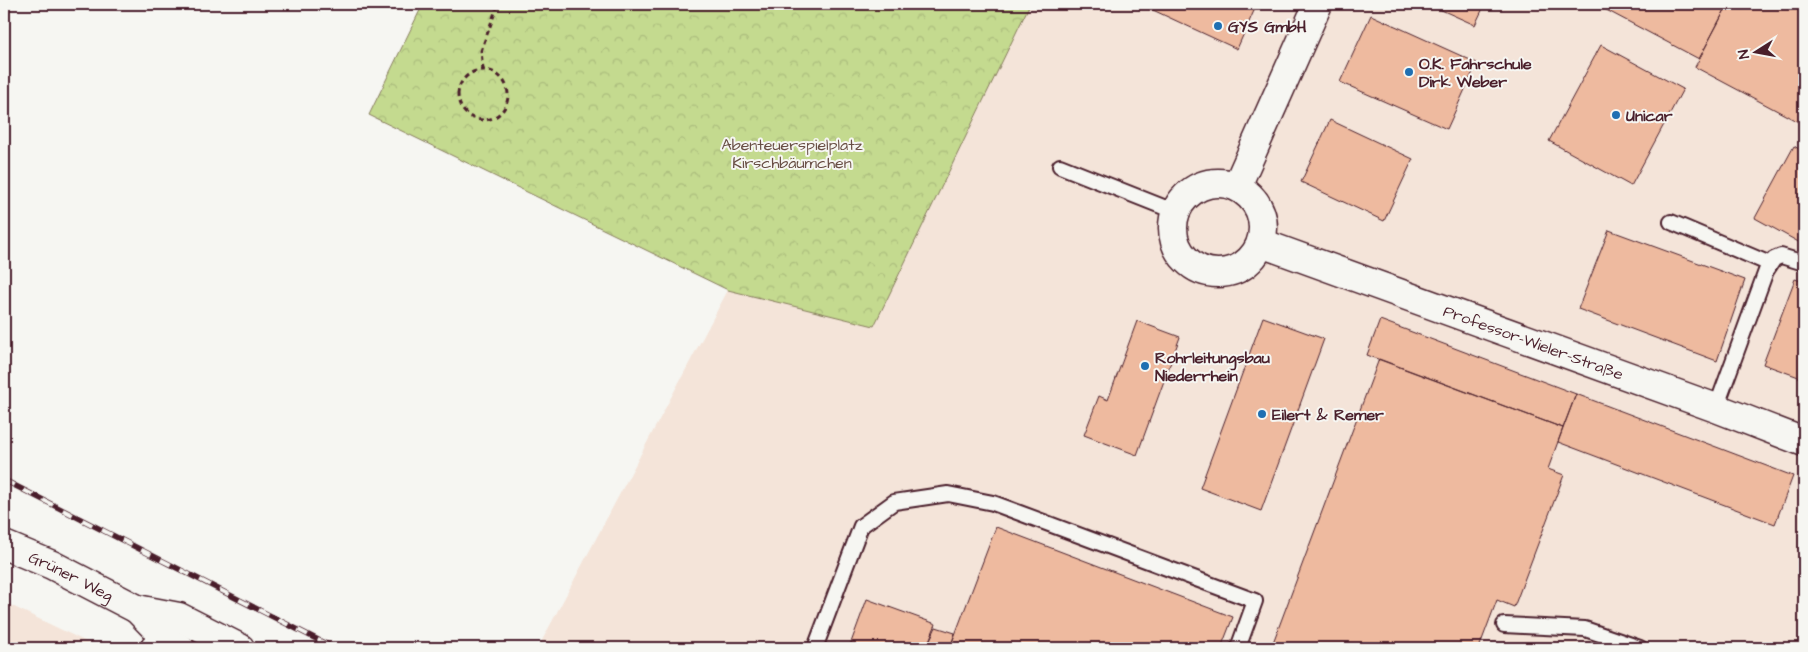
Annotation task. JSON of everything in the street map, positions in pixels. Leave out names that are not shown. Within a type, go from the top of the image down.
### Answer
[{"type":"street","points":[[1237,186],[1318,4]]},
{"type":"street","points":[[1212,183],[1237,186],[1254,200],[1263,221],[1261,243],[1248,263],[1226,273],[1203,271],[1183,258],[1173,235],[1176,212],[1190,192],[1212,183]]},
{"type":"street","name":"Professor-Wieler-Straße","points":[[1261,243],[1716,408],[1804,442]]},
{"type":"street","name":"Grüner Weg","points":[[4,545],[52,565],[137,609],[179,618],[240,648]]},
{"type":"street","name":"Grüner Weg","points":[[137,609],[152,639],[170,643],[180,648]]},
{"type":"lane","points":[[1060,166],[1176,212]]},
{"type":"lane","points":[[1671,222],[1770,264]]},
{"type":"lane","points":[[1716,408],[1766,270],[1774,259],[1781,256],[1804,263]]},
{"type":"lane","points":[[815,648],[861,526],[894,502],[948,494],[993,503],[1255,601],[1238,648]]},
{"type":"lane","points":[[1504,625],[1585,629],[1640,648]]},
{"type":"path","points":[[483,70],[481,51],[498,4]]},
{"type":"path","points":[[483,70],[493,72],[501,78],[506,86],[508,96],[506,105],[500,114],[492,119],[482,120],[473,118],[465,113],[459,104],[458,95],[460,85],[466,77],[474,72],[483,70]]},
{"type":"shaded area","points":[[1030,4],[1804,4],[1804,648],[538,648],[728,290],[874,326]]},
{"type":"shaded area","points":[[4,602],[99,648],[4,648]]},
{"type":"green space","name":"Abenteuerspielplatz Kirschbäumchen","points":[[423,4],[1030,4],[874,326],[728,290],[369,115]]},
{"type":"building","name":"GYS GmbH","points":[[1140,4],[1257,4],[1237,49]]},
{"type":"building","points":[[1428,4],[1485,4],[1475,25]]},
{"type":"building","points":[[1595,4],[1722,4],[1727,6],[1699,59]]},
{"type":"building","points":[[1728,4],[1804,4],[1804,125],[1695,67]]},
{"type":"building","name":"O.K. Fahrschule Dirk Weber","points":[[1371,15],[1477,63],[1447,129],[1340,82]]},
{"type":"building","name":"Unicar","points":[[1601,45],[1683,89],[1631,186],[1549,141]]},
{"type":"building","points":[[1330,120],[1413,159],[1384,221],[1301,182]]},
{"type":"building","points":[[1794,146],[1804,152],[1804,245],[1755,218]]},
{"type":"building","points":[[1609,230],[1745,280],[1717,361],[1578,309]]},
{"type":"building","points":[[1795,279],[1804,282],[1804,379],[1763,364]]},
{"type":"building","name":"Eilert & Remer","points":[[1263,317],[1324,339],[1261,511],[1200,488]]},
{"type":"building","points":[[1380,320],[1576,394],[1563,428],[1367,355]]},
{"type":"building","name":"Rohrleitungsbau Niederrhein","points":[[1137,321],[1180,337],[1137,455],[1084,435],[1099,396],[1108,400]]},
{"type":"building","points":[[1379,359],[1563,428],[1548,469],[1564,475],[1514,607],[1497,600],[1479,648],[1271,648]]},
{"type":"building","points":[[1576,394],[1793,476],[1775,524],[1558,442]]},
{"type":"building","points":[[996,527],[1233,617],[1221,648],[950,648]]},
{"type":"building","points":[[867,599],[936,624],[926,648],[849,648]]},
{"type":"building","points":[[936,627],[955,633],[950,648],[926,648]]},
{"type":"railway","points":[[4,480],[334,648]]},
{"type":"place","name":"GYS GmbH","points":[[1218,26]]},
{"type":"place","name":"O.K. Fahrschule Dirk Weber","points":[[1409,72]]},
{"type":"place","name":"Unicar","points":[[1616,115]]},
{"type":"place","name":"Rohrleitungsbau Niederrhein","points":[[1145,366]]},
{"type":"place","name":"Eilert & Remer","points":[[1262,414]]}]
